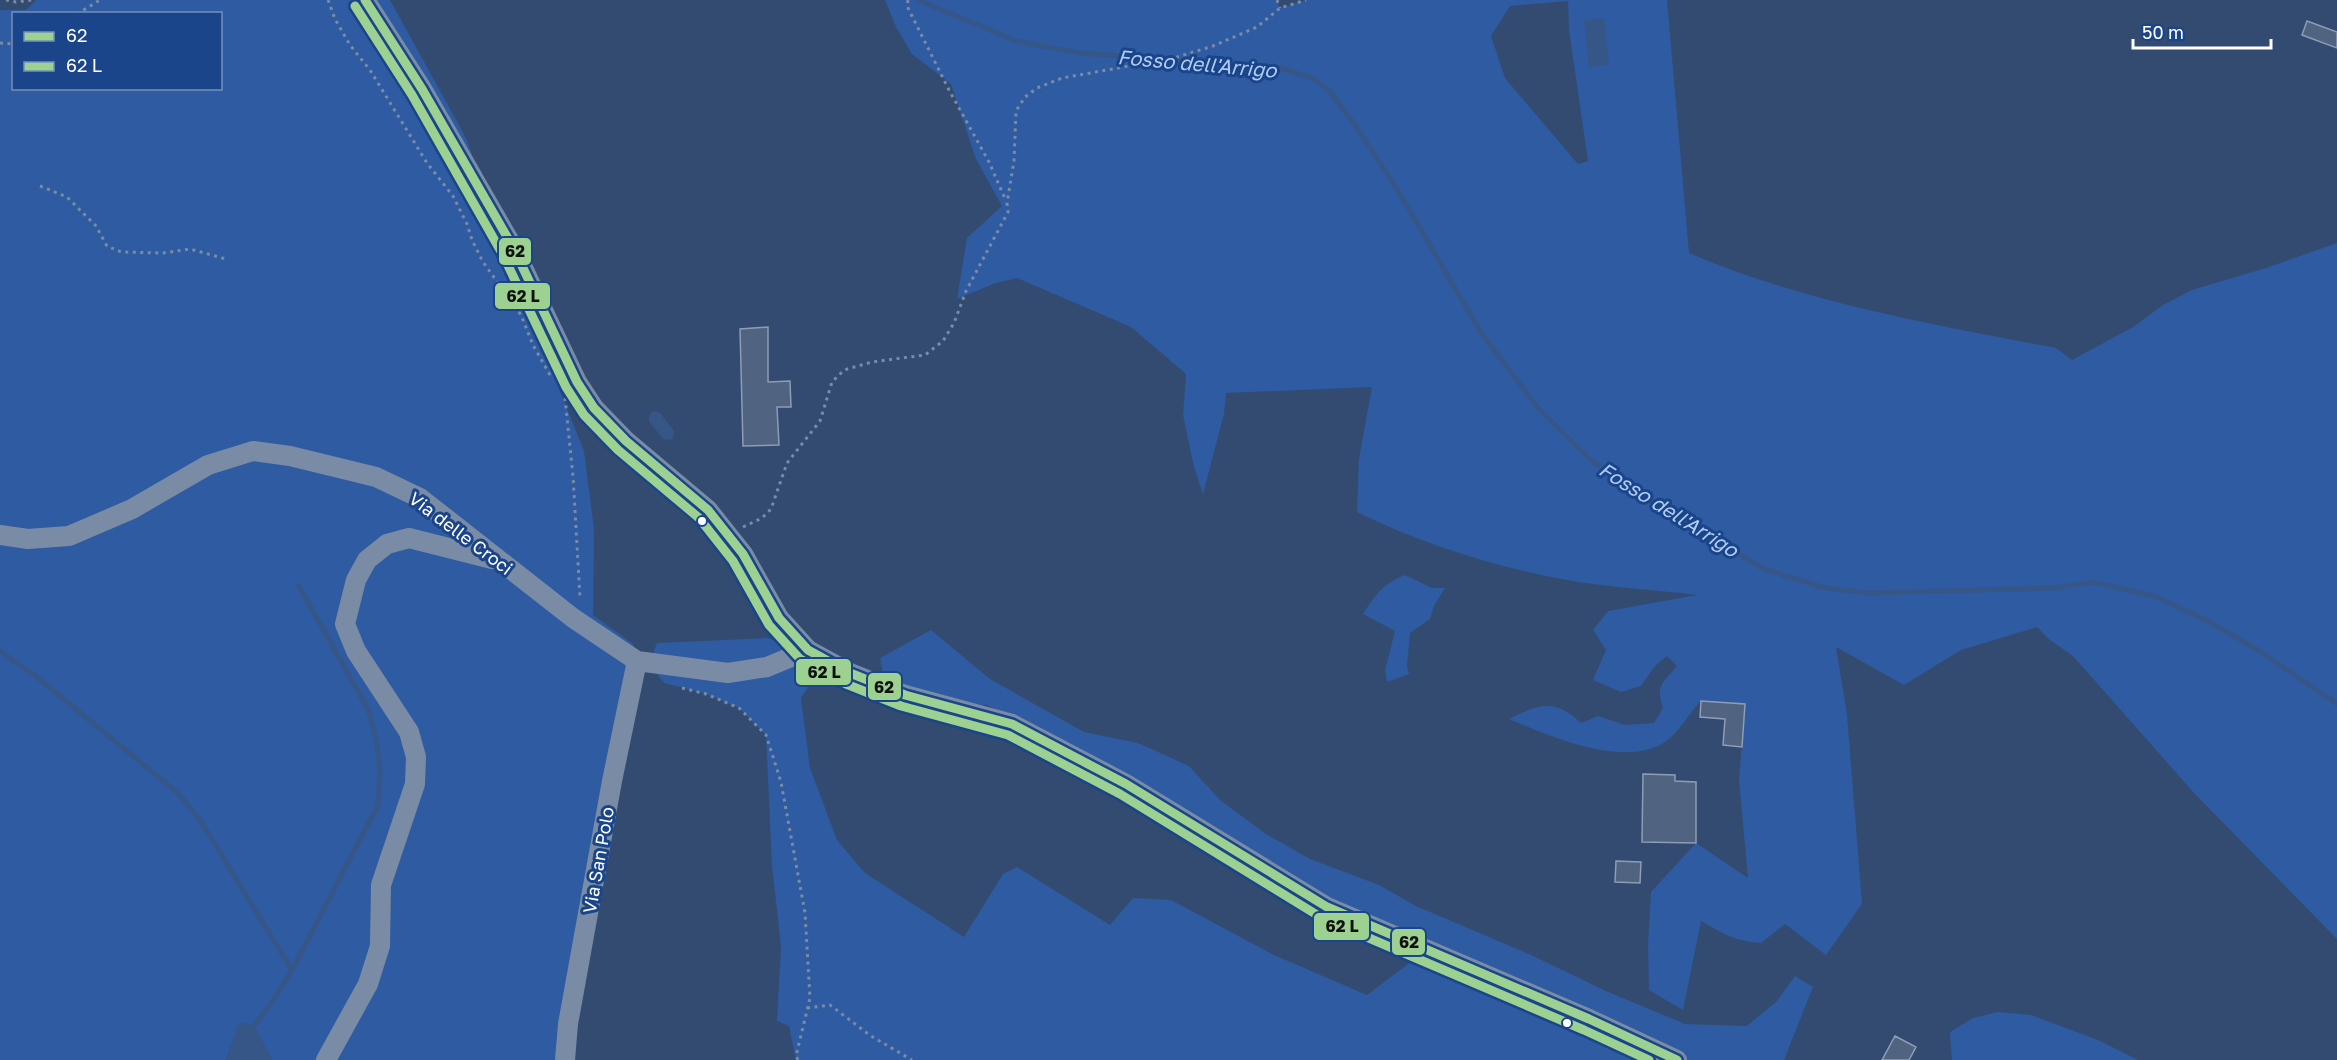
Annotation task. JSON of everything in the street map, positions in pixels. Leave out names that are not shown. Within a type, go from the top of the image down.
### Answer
[{"type":"street","points":[[365,0],[422,89],[514,249],[577,382],[594,408],[627,441],[708,510],[743,554],[779,618],[808,650],[850,673],[905,695],[1012,724],[1126,784],[1328,907],[1589,1019],[1677,1060]]},
{"type":"street","name":"Via delle Croci","points":[[0,536],[28,538],[69,536],[132,509],[208,465],[253,451],[291,456],[376,477],[420,498],[579,622],[637,661],[728,673],[767,667],[808,650]]},
{"type":"street","points":[[326,1060],[368,984],[380,946],[381,885],[415,784],[416,757],[409,732],[356,651],[345,624],[356,580],[367,560],[387,544],[409,538],[501,561]]},
{"type":"street","name":"Via San Polo","points":[[565,1060],[568,1024],[612,782],[637,661]]},
{"type":"path","points":[[6,0],[16,2],[32,0]]},
{"type":"path","points":[[80,12],[100,0]]},
{"type":"path","points":[[328,0],[335,20],[350,45],[370,70],[427,163],[453,196],[483,262],[521,315],[533,345],[550,375]]},
{"type":"path","points":[[908,0],[907,6],[949,90],[989,162],[1007,203]]},
{"type":"path","points":[[1277,0],[1280,8]]},
{"type":"path","points":[[728,534],[762,518],[771,509],[787,463],[820,421],[832,382],[844,370],[872,362],[925,355],[943,341],[954,323],[966,291],[1008,212],[1007,203],[1014,161],[1016,111],[1024,97],[1037,88],[1062,78],[1174,58],[1213,46],[1257,27],[1280,8],[1306,0]]},
{"type":"path","points":[[40,186],[67,197],[96,226],[107,246],[121,252],[163,253],[190,249],[226,259]]},
{"type":"path","points":[[564,388],[573,476],[580,593],[579,622]]},
{"type":"path","points":[[675,686],[706,694],[740,708],[766,735],[782,782],[805,913],[810,998],[796,1056],[798,1060]]},
{"type":"path","points":[[807,1008],[830,1005],[871,1036],[912,1060]]},
{"type":"shaded area","points":[[36,0],[390,0],[466,138],[528,311],[584,451],[594,529],[593,615],[633,644],[637,661],[565,1060],[272,1060],[256,1030],[238,1026],[226,1060],[0,1060],[0,10],[26,10]]},
{"type":"shaded area","points":[[885,0],[1277,0],[1280,8],[1306,0],[1667,0],[1689,253],[1778,286],[1824,299],[1916,321],[2056,348],[2072,360],[2133,327],[2163,305],[2192,290],[2269,267],[2337,243],[2337,939],[2195,794],[2073,656],[2050,640],[2037,627],[1961,650],[1904,685],[1836,647],[1847,714],[1862,904],[1826,955],[1785,924],[1761,943],[1730,936],[1701,921],[1683,1010],[1649,990],[1648,944],[1651,892],[1696,843],[1748,878],[1739,780],[1745,705],[1701,701],[1676,733],[1665,742],[1648,749],[1629,752],[1608,751],[1565,741],[1509,719],[1529,710],[1546,706],[1563,710],[1581,723],[1598,716],[1625,725],[1654,723],[1663,708],[1660,689],[1677,666],[1667,656],[1654,667],[1641,686],[1621,692],[1593,680],[1606,650],[1593,630],[1608,611],[1697,595],[1593,584],[1521,570],[1437,546],[1357,512],[1359,459],[1372,387],[1226,393],[1224,414],[1203,494],[1194,467],[1183,415],[1186,374],[1131,327],[1017,278],[996,283],[957,299],[967,238],[1002,206],[976,159],[951,84],[912,54],[896,27]],"holes":[[[1568,1],[1569,30],[1588,161],[1578,164],[1505,78],[1491,36],[1510,6]]]},
{"type":"shaded area","points":[[1604,18],[1609,65],[1589,67],[1584,20]]},
{"type":"shaded area","points":[[653,411],[660,413],[674,431],[671,440],[663,439],[649,421],[649,416]]},
{"type":"shaded area","points":[[1405,575],[1432,588],[1445,588],[1434,606],[1430,619],[1410,633],[1407,666],[1409,674],[1387,682],[1385,670],[1395,631],[1363,614],[1381,590]]},
{"type":"shaded area","points":[[931,630],[990,679],[1084,732],[1138,743],[1189,766],[1220,800],[1266,834],[1310,859],[1379,885],[1416,906],[1685,1024],[1747,1026],[1777,1001],[1795,976],[1813,987],[1784,1060],[796,1060],[789,1026],[777,1021],[781,947],[772,865],[766,735],[739,708],[706,694],[664,683],[649,663],[657,643],[767,638],[808,650],[826,660],[801,698],[810,768],[837,840],[865,873],[964,937],[1003,874],[1017,867],[1110,925],[1133,898],[1171,900],[1274,955],[1367,995],[1432,946],[1348,911],[1145,792],[987,705],[963,704],[884,680],[880,658]]},
{"type":"shaded area","points":[[1998,1012],[2031,1015],[2098,1040],[2138,1060],[1952,1060],[1950,1032],[1973,1018]]},
{"type":"shaded area","points":[[246,1022],[256,1030],[272,1060],[226,1060],[238,1025]]},
{"type":"building","points":[[2307,21],[2337,32],[2337,48],[2302,35]]},
{"type":"building","points":[[768,327],[768,382],[790,381],[791,407],[777,407],[779,445],[743,446],[740,329]]},
{"type":"building","points":[[1701,701],[1745,704],[1742,747],[1723,745],[1725,719],[1700,717]]},
{"type":"building","points":[[1643,774],[1675,775],[1675,781],[1696,782],[1696,843],[1642,842]]},
{"type":"building","points":[[1616,861],[1641,862],[1640,883],[1615,882]]},
{"type":"building","points":[[1895,1036],[1916,1047],[1909,1060],[1882,1060]]},
{"type":"waterway","name":"Fosso dell'Arrigo","points":[[918,0],[1016,41],[1080,53],[1280,68],[1312,78],[1329,90],[1357,128],[1395,186],[1482,334],[1539,409],[1591,460],[1646,499],[1764,569],[1826,588],[1868,593],[2054,588],[2093,582],[2154,596],[2206,620],[2258,650],[2337,704]]},
{"type":"waterway","points":[[250,1031],[292,970],[378,805],[380,772],[377,745],[369,711],[299,586]]},
{"type":"waterway","points":[[0,651],[38,678],[178,793],[200,820],[292,970]]},
{"type":"transit line","name":"62","points":[[365,0],[422,89],[514,249],[577,382],[594,408],[626,441],[708,510],[743,554],[779,618],[808,650],[850,673],[905,695],[1012,724],[1126,784],[1327,907],[1589,1019],[1677,1060]]},
{"type":"transit line","points":[[355,6],[412,95],[503,255],[566,387],[584,415],[618,450],[699,518],[733,561],[769,625],[800,659],[846,684],[901,706],[1008,735],[1120,794],[1322,918],[1649,1060]]}]
